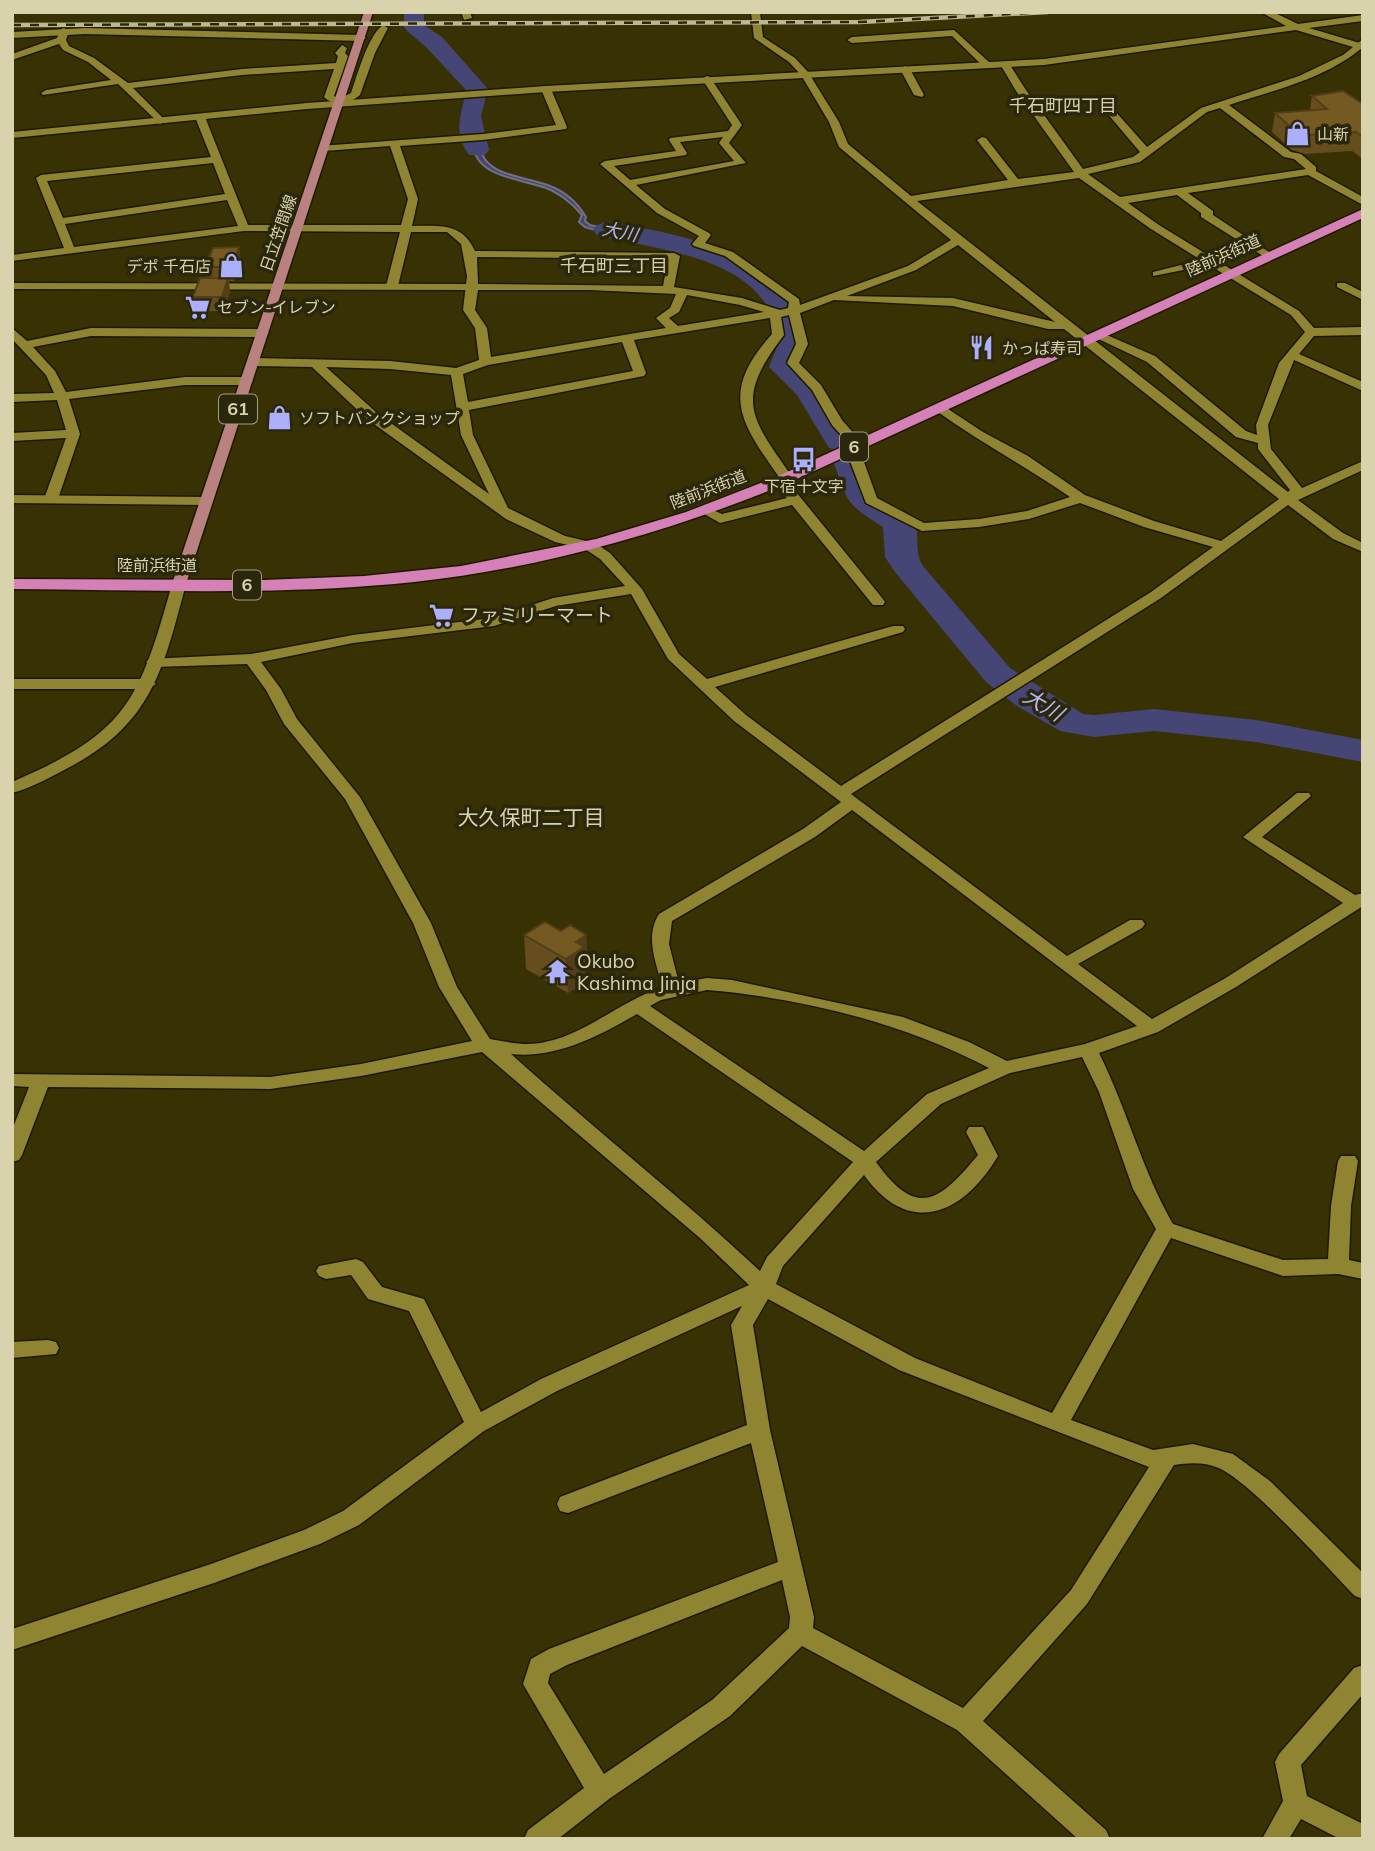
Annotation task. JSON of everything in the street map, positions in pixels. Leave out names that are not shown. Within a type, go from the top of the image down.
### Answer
[{"type":"highway","name":"陸前浜街道","points":[[12,584],[288,584],[413,577],[522,561],[645,532],[706,511],[783,479],[1363,213]]},
{"type":"main road","name":"日立笠間線","points":[[179,584],[369,12]]},
{"type":"street","points":[[755,12],[759,38],[792,60],[805,74],[834,122],[844,145],[958,240],[1070,326],[1091,337],[1152,359],[1241,434],[1264,442]]},
{"type":"street","points":[[1265,12],[1296,27],[1362,45]]},
{"type":"street","points":[[12,135],[339,103],[707,79],[1005,64],[1084,57],[1363,18]]},
{"type":"street","points":[[339,103],[355,95],[370,53],[383,28]]},
{"type":"street","points":[[852,40],[954,33],[987,65]]},
{"type":"street","points":[[12,35],[361,38]]},
{"type":"street","points":[[12,57],[63,35]]},
{"type":"street","points":[[63,35],[66,48],[92,60],[123,83],[160,121]]},
{"type":"street","points":[[909,199],[1081,174],[1096,167],[1136,160],[1191,118],[1303,78],[1346,57],[1362,45]]},
{"type":"street","points":[[339,103],[329,97],[344,56],[340,53],[342,48]]},
{"type":"street","points":[[1005,64],[1021,91],[1081,174],[1117,201],[1295,313],[1311,332]]},
{"type":"street","points":[[46,93],[242,72],[340,66]]},
{"type":"street","points":[[905,69],[919,95]]},
{"type":"street","points":[[630,183],[741,163],[724,143],[737,125],[707,79]]},
{"type":"street","points":[[324,148],[395,145],[562,127],[546,89]]},
{"type":"street","points":[[1104,104],[1146,153]]},
{"type":"street","points":[[1222,105],[1288,155],[1297,156],[1312,169],[1310,172]]},
{"type":"street","points":[[200,117],[244,228]]},
{"type":"street","points":[[733,133],[674,140],[682,153],[605,164],[661,211],[705,235],[698,244],[729,254],[795,301],[794,312],[802,344],[793,363],[817,388],[855,446],[871,500],[922,527],[979,523],[1029,514],[1080,498]]},
{"type":"street","points":[[982,140],[1015,182]]},
{"type":"street","points":[[392,286],[413,199],[395,145]]},
{"type":"street","points":[[70,250],[40,178],[216,160]]},
{"type":"street","points":[[1117,201],[1310,172],[1363,202]]},
{"type":"street","points":[[1179,192],[1209,213],[1205,215],[1268,256]]},
{"type":"street","points":[[59,222],[230,196]]},
{"type":"street","points":[[12,258],[244,228],[449,229],[458,233],[473,258],[473,287],[469,310],[481,328],[485,362]]},
{"type":"street","points":[[253,362],[390,365],[457,372],[485,362],[794,312],[912,268],[958,240]]},
{"type":"street","points":[[470,254],[674,256],[668,289]]},
{"type":"street","points":[[1157,274],[1211,261]]},
{"type":"street","points":[[1341,285],[1363,298]]},
{"type":"street","points":[[12,286],[668,289],[729,297],[777,314]]},
{"type":"street","points":[[676,331],[662,318],[675,310],[682,291]]},
{"type":"street","points":[[832,299],[953,302],[1048,326],[1070,326]]},
{"type":"street","points":[[777,314],[778,335],[764,350],[746,383],[750,423],[796,500],[878,602]]},
{"type":"street","points":[[1311,332],[1363,331]]},
{"type":"street","points":[[12,332],[51,374],[75,434],[51,499]]},
{"type":"street","points":[[24,345],[91,332],[263,333]]},
{"type":"street","points":[[672,991],[659,942],[659,928],[665,918],[809,833],[845,799],[1009,688],[1156,595],[1297,491],[1265,449],[1262,425],[1285,363],[1311,332]]},
{"type":"street","points":[[1091,337],[1287,499],[1338,536],[1363,548]]},
{"type":"street","points":[[464,407],[640,373],[627,339]]},
{"type":"street","points":[[1293,355],[1363,387]]},
{"type":"street","points":[[314,363],[373,416],[504,510],[560,539],[590,546],[605,556],[635,589],[673,656],[740,718],[1151,1028]]},
{"type":"street","points":[[457,372],[467,435],[504,510]]},
{"type":"street","points":[[12,398],[62,396],[185,381],[247,381]]},
{"type":"street","points":[[939,407],[1080,498],[1149,524],[1223,546]]},
{"type":"street","points":[[12,437],[75,434]]},
{"type":"street","points":[[1287,499],[1363,465]]},
{"type":"street","points":[[12,499],[206,501]]},
{"type":"street","points":[[706,511],[720,519],[796,500]]},
{"type":"street","points":[[12,788],[60,766],[100,741],[135,707],[148,684],[179,584]]},
{"type":"street","points":[[154,662],[251,659],[353,639],[495,622],[553,602],[635,589]]},
{"type":"street","points":[[704,685],[898,629]]},
{"type":"street","points":[[251,659],[273,689],[290,721],[352,797],[422,923],[448,987],[484,1045],[497,1052],[580,1128],[708,1234],[764,1287],[906,1364],[1057,1424],[1153,1459],[1193,1453],[1225,1460],[1262,1488],[1363,1589]]},
{"type":"street","points":[[12,684],[148,684]]},
{"type":"street","points":[[537,1839],[600,1791],[721,1708],[800,1633],[802,1617],[759,1430],[742,1325],[764,1287],[774,1262],[865,1161],[934,1099],[1005,1068],[1088,1050],[1151,1028],[1230,983],[1359,900],[1251,837],[1303,796]]},
{"type":"street","points":[[1065,964],[1136,924]]},
{"type":"street","points":[[12,1080],[270,1083],[361,1070],[484,1045],[528,1050],[551,1046],[672,991],[707,984],[816,1002],[896,1021],[962,1046],[1005,1068]]},
{"type":"street","points":[[637,1006],[865,1161],[881,1188],[907,1204],[931,1208],[945,1201],[970,1181],[988,1156],[976,1132]]},
{"type":"street","points":[[611,1021],[661,1022]]},
{"type":"street","points":[[1088,1050],[1109,1092],[1143,1189],[1166,1229],[1283,1268],[1338,1266],[1363,1271]]},
{"type":"street","points":[[12,1155],[41,1081]]},
{"type":"street","points":[[1338,1266],[1341,1206],[1348,1161]]},
{"type":"street","points":[[1057,1424],[1166,1229]]},
{"type":"street","points":[[326,1271],[356,1267],[375,1293],[416,1304],[476,1425]]},
{"type":"street","points":[[12,1640],[214,1573],[331,1528],[351,1518],[476,1425],[549,1385],[764,1287]]},
{"type":"street","points":[[12,1350],[48,1348]]},
{"type":"street","points":[[568,1504],[759,1430]]},
{"type":"street","points":[[966,1722],[1080,1597],[1166,1458]]},
{"type":"street","points":[[600,1791],[535,1685],[540,1667],[558,1657],[790,1567]]},
{"type":"street","points":[[800,1633],[966,1722],[1097,1839]]},
{"type":"street","points":[[1275,1839],[1296,1803],[1288,1762],[1363,1676]]},
{"type":"street","points":[[1296,1803],[1363,1837]]},
{"type":"water","points":[[410,26],[420,26],[481,91],[473,92]]},
{"type":"water","points":[[479,139],[481,152],[495,168],[561,191],[579,207],[586,217],[585,221],[590,225],[670,240],[703,249],[718,255],[775,291],[786,307],[775,306],[774,301],[737,268],[708,252],[690,246],[585,227],[579,222],[582,215],[556,193],[499,174],[480,162],[475,152],[474,140]]},
{"type":"water","points":[[787,315],[795,340],[791,354],[782,357],[781,362],[815,391],[844,438],[834,444],[806,392],[779,368],[781,352],[786,351],[786,345],[781,342],[783,333],[778,318]]},
{"type":"building","points":[[1343,91],[1363,104],[1363,137],[1356,132],[1308,135],[1295,131],[1275,113],[1327,109],[1312,96]]},
{"type":"building","points":[[239,247],[232,267],[205,267],[213,248]]},
{"type":"building","points":[[200,278],[228,278],[222,297],[193,297]]},
{"type":"building","points":[[545,922],[561,931],[570,925],[586,935],[576,942],[584,947],[566,959],[524,935]]},
{"type":"waterway","name":"大川","points":[[414,12],[414,27],[434,42],[477,89],[470,116],[477,150]]},
{"type":"waterway","name":"大川","points":[[606,230],[651,238],[702,252],[749,274],[768,289],[781,306],[793,342],[783,367],[808,390],[840,442]]},
{"type":"waterway","name":"大川","points":[[848,460],[862,500],[899,523],[901,557],[911,572],[998,675],[1030,698],[1073,723],[1094,726],[1154,720],[1256,731],[1363,751]]},
{"type":"railway","points":[[12,25],[860,22],[1048,12]]},
{"type":"place","name":"山新","points":[[1297,134]]},
{"type":"place","name":"デポ 千石店","points":[[231,266]]},
{"type":"place","name":"セブン-イレブン","points":[[197,307]]},
{"type":"place","name":"かっぱ寿司","points":[[982,348]]},
{"type":"place","name":"ソフトバンクショップ","points":[[279,418]]},
{"type":"place","name":"下宿十文字","points":[[804,460]]},
{"type":"place","name":"ファミリーマート","points":[[441,615]]},
{"type":"place","name":"Okubo Kashima Jinja","points":[[557,972]]},
{"type":"district","name":"千石町四丁目","points":[[1063,106]]},
{"type":"district","name":"千石町三丁目","points":[[614,266]]},
{"type":"district","name":"大久保町二丁目","points":[[531,818]]}]
